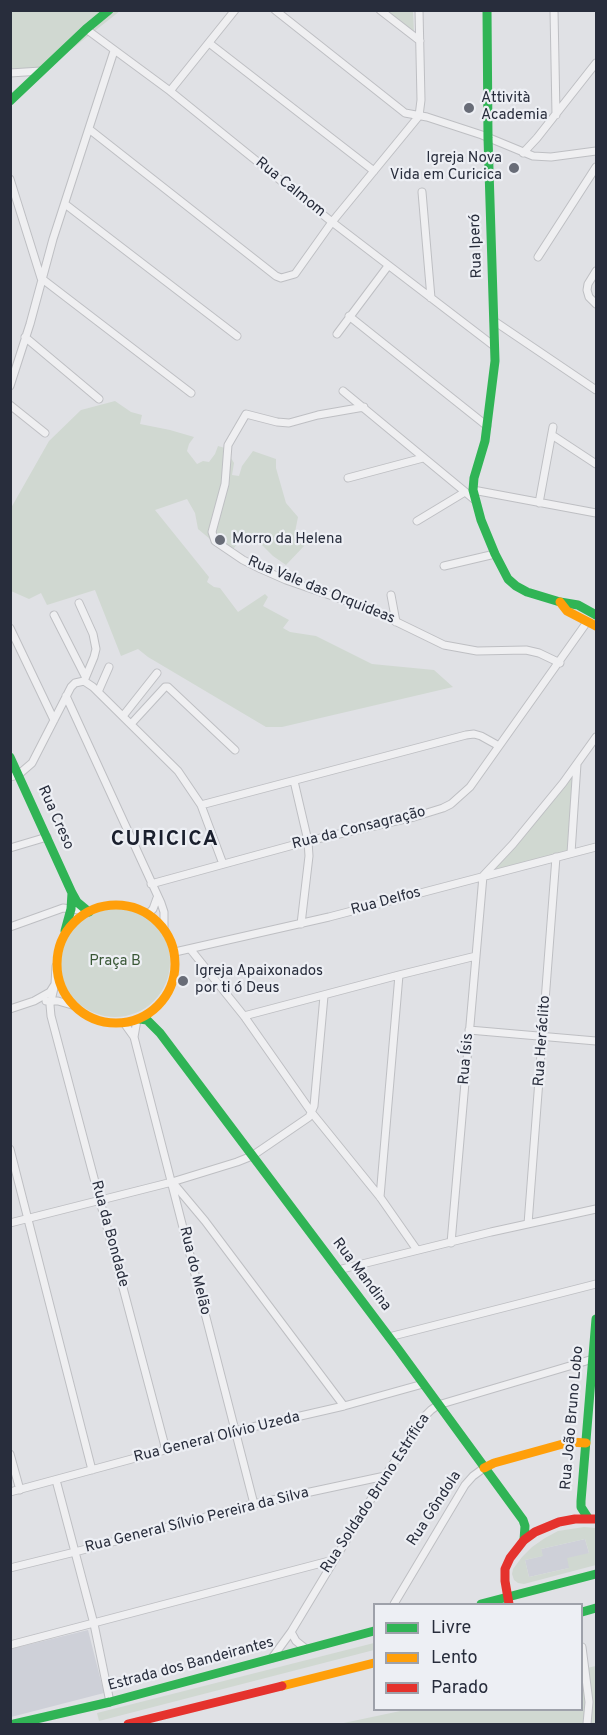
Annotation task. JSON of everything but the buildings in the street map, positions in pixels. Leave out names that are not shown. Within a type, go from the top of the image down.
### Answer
[{"type":"street","points":[[10,101],[109,10]]},
{"type":"street","points":[[170,91],[235,10]]},
{"type":"street","points":[[275,10],[399,110],[410,115],[427,117],[523,153],[542,157],[597,151]]},
{"type":"street","points":[[380,10],[420,41]]},
{"type":"street","points":[[89,129],[276,276],[287,278],[295,274],[332,222],[420,116],[419,10]]},
{"type":"street","name":"Rua Iperó","points":[[469,491],[485,441],[495,361],[488,138],[487,10]]},
{"type":"street","points":[[554,10],[556,114]]},
{"type":"street","name":"Rua Calmom","points":[[87,29],[170,91],[332,222],[494,346]]},
{"type":"street","points":[[209,43],[374,171]]},
{"type":"street","points":[[10,386],[41,278],[114,51]]},
{"type":"street","points":[[523,153],[597,63]]},
{"type":"street","points":[[10,73],[42,71]]},
{"type":"street","points":[[538,257],[597,167]]},
{"type":"street","points":[[10,179],[41,278],[191,393]]},
{"type":"street","points":[[422,192],[431,298]]},
{"type":"street","points":[[64,204],[237,336]]},
{"type":"street","points":[[337,334],[388,266]]},
{"type":"street","points":[[597,271],[588,284],[588,294],[597,304]]},
{"type":"street","points":[[349,316],[487,426]]},
{"type":"street","points":[[494,321],[597,390]]},
{"type":"street","points":[[25,337],[99,399]]},
{"type":"street","points":[[343,391],[423,458],[469,491],[476,501],[495,554],[508,579],[526,592],[560,602],[567,611],[594,621]]},
{"type":"street","points":[[10,405],[45,433]]},
{"type":"street","name":"Rua Vale das Orquideas","points":[[364,407],[289,423],[243,413],[228,445],[225,484],[212,532],[215,541],[243,560],[286,580],[370,609],[444,645],[461,650],[477,651],[526,650],[539,653],[560,663]]},
{"type":"street","points":[[539,503],[553,427]]},
{"type":"street","points":[[552,435],[597,464]]},
{"type":"street","points":[[348,478],[423,458]]},
{"type":"street","points":[[417,521],[469,491],[597,513]]},
{"type":"street","points":[[444,566],[495,554]]},
{"type":"street","points":[[391,595],[396,622]]},
{"type":"street","points":[[14,776],[32,763],[66,696],[75,683],[84,679],[94,657],[95,643],[79,603]]},
{"type":"street","points":[[54,615],[84,679],[178,771],[201,805],[223,864]]},
{"type":"street","name":"Rua da Consagração","points":[[151,884],[308,841],[414,817],[451,804],[470,787],[560,663],[594,621]]},
{"type":"street","points":[[10,628],[54,720]]},
{"type":"street","points":[[98,692],[109,667]]},
{"type":"street","points":[[123,717],[157,673]]},
{"type":"street","points":[[130,724],[165,687],[168,687],[235,750]]},
{"type":"street","points":[[66,696],[164,912],[164,929]]},
{"type":"street","points":[[201,805],[466,735],[481,736],[499,746]]},
{"type":"street","points":[[483,876],[513,844],[597,737]]},
{"type":"street","name":"Rua Creso","points":[[10,757],[14,776],[47,837],[77,902],[88,912]]},
{"type":"street","points":[[571,853],[577,764]]},
{"type":"street","points":[[294,781],[308,841],[309,856],[301,924]]},
{"type":"street","points":[[10,848],[47,837]]},
{"type":"street","name":"Rua Delfos","points":[[175,952],[301,924],[597,847]]},
{"type":"street","name":"Rua Heráclito","points":[[528,1224],[556,857]]},
{"type":"street","name":"Rua Ísis","points":[[451,1243],[483,876]]},
{"type":"street","name":"Rua Creso","points":[[66,930],[72,892]]},
{"type":"street","points":[[148,914],[158,898]]},
{"type":"street","points":[[129,906],[148,914],[164,929],[175,952],[176,968],[172,986],[156,1009],[138,1020],[105,1023],[87,1017],[72,1005],[57,975],[56,966],[60,944],[66,930],[88,912],[99,908],[129,906]]},
{"type":"street","points":[[10,927],[63,908],[88,912]]},
{"type":"street","points":[[48,915],[63,918],[66,930]]},
{"type":"street","points":[[201,947],[201,962]]},
{"type":"street","points":[[191,950],[244,1016],[312,1113],[380,1197],[417,1250]]},
{"type":"street","points":[[244,1016],[476,956]]},
{"type":"street","name":"Rua da Bondade","points":[[56,966],[54,1001],[50,1009],[51,1018],[166,1450]]},
{"type":"street","points":[[380,1197],[399,975]]},
{"type":"street","points":[[10,1009],[34,1001],[54,988]]},
{"type":"street","points":[[10,1223],[172,1182],[237,1162],[252,1156],[309,1117],[314,1107],[324,996]]},
{"type":"street","points":[[34,1001],[54,1001],[72,1005]]},
{"type":"street","name":"Rua Mandina","points":[[156,1009],[155,1017],[160,1033]]},
{"type":"street","name":"Rua Mandina","points":[[138,1020],[147,1020],[160,1033],[389,1337],[524,1520],[524,1540]]},
{"type":"street","name":"Rua do Melão","points":[[134,1037],[138,1020]]},
{"type":"street","name":"Rua do Melão","points":[[124,1023],[134,1037],[254,1504]]},
{"type":"street","points":[[469,1030],[597,1041]]},
{"type":"street","points":[[10,1149],[92,1470]]},
{"type":"street","points":[[172,1182],[205,1221],[344,1406]]},
{"type":"street","points":[[338,1270],[597,1209]]},
{"type":"street","points":[[389,1337],[597,1284]]},
{"type":"street","name":"Rua João Bruno Lobo","points":[[592,1519],[581,1507],[581,1501],[586,1443],[592,1426],[593,1359],[597,1319]]},
{"type":"street","name":"Rua Soldado Bruno Estrífica","points":[[272,1658],[291,1632],[385,1476],[425,1416],[438,1405],[593,1359]]},
{"type":"street","name":"Rua General Olívio Uzeda","points":[[10,1492],[235,1431],[344,1406],[423,1384]]},
{"type":"street","name":"Rua Gôndola","points":[[397,1602],[465,1485],[473,1476],[494,1463],[570,1442],[586,1443]]},
{"type":"street","points":[[10,1454],[20,1490]]},
{"type":"street","name":"Rua General Sílvio Pereira da Silva","points":[[10,1568],[254,1504],[385,1476]]},
{"type":"street","points":[[56,1480],[94,1624],[110,1702]]},
{"type":"street","points":[[592,1519],[559,1521],[524,1540],[510,1558],[505,1569],[508,1601],[597,1574]]},
{"type":"street","points":[[10,1645],[333,1560]]},
{"type":"street","points":[[309,1567],[314,1569],[320,1581]]},
{"type":"street","points":[[291,1632],[296,1641],[306,1650]]},
{"type":"street","name":"Estrada dos Bandeirantes","points":[[14,1725],[110,1702],[373,1632]]},
{"type":"street","points":[[583,1655],[589,1702],[587,1725]]},
{"type":"street","points":[[128,1725],[373,1664]]},
{"type":"shaded area","points":[[585,1539],[589,1553],[569,1568],[529,1577],[525,1560],[542,1556],[541,1549]]},
{"type":"shaded area","points":[[88,1630],[104,1693],[11,1717],[11,1649]]},
{"type":"green space","points":[[10,11],[120,11],[40,74],[11,75]]},
{"type":"green space","points":[[384,11],[413,11],[414,33]]},
{"type":"green space","points":[[115,401],[131,412],[142,415],[140,424],[194,437],[187,451],[197,464],[203,461],[209,462],[218,446],[225,448],[234,463],[232,475],[239,476],[242,466],[253,451],[276,459],[276,468],[286,503],[298,517],[294,537],[298,544],[305,545],[286,565],[259,542],[242,537],[229,555],[198,529],[195,513],[187,499],[155,510],[209,577],[207,582],[220,588],[238,612],[265,594],[268,597],[263,606],[289,620],[283,628],[290,632],[316,636],[372,664],[434,670],[453,687],[282,727],[266,727],[138,649],[121,656],[95,590],[47,605],[41,593],[29,599],[11,591],[11,508],[49,441],[81,410]]},
{"type":"green space","points":[[577,764],[571,853],[483,876]]},
{"type":"green space","name":"Praça B","points":[[115,907],[136,911],[154,923],[166,941],[170,962],[166,983],[154,1001],[136,1013],[115,1017],[94,1013],[76,1001],[64,983],[60,962],[64,941],[76,923],[94,911]]},
{"type":"green space","points":[[584,1527],[596,1528],[596,1565],[524,1584],[514,1580],[513,1569],[522,1557],[532,1547],[558,1531]],"holes":[[[585,1539],[589,1553],[567,1558],[569,1568],[529,1577],[525,1560],[543,1556],[541,1549]]]},
{"type":"green space","points":[[373,1643],[373,1650],[99,1721],[97,1713]]},
{"type":"green space","points":[[596,1666],[596,1724],[339,1724],[400,1711],[583,1711],[583,1669]]},
{"type":"traffic: fast","points":[[10,101],[109,10]]},
{"type":"traffic: fast","points":[[487,10],[488,138],[495,361],[485,441],[474,478],[473,490],[481,520],[508,579],[527,592],[578,605],[596,615]]},
{"type":"traffic: fast","points":[[10,757],[72,893],[77,902],[89,912]]},
{"type":"traffic: fast","points":[[65,931],[71,909],[72,893]]},
{"type":"traffic: fast","points":[[140,1019],[147,1020],[160,1033],[398,1349],[523,1520],[524,1540]]},
{"type":"traffic: fast","points":[[588,1518],[581,1507],[581,1501],[596,1319]]},
{"type":"traffic: fast","points":[[485,1603],[596,1574]]},
{"type":"traffic: fast","points":[[583,1612],[596,1608]]},
{"type":"traffic: fast","points":[[14,1724],[110,1702],[373,1631]]},
{"type":"traffic: slow","points":[[560,602],[567,611],[596,626]]},
{"type":"traffic: slow","points":[[116,905],[139,909],[158,922],[171,941],[175,964],[171,987],[158,1006],[139,1019],[116,1023],[93,1019],[74,1006],[61,987],[57,964],[61,941],[74,922],[93,909],[116,905]]},
{"type":"traffic: slow","points":[[484,1468],[494,1463],[570,1442],[586,1443]]},
{"type":"traffic: slow","points":[[282,1686],[373,1663]]},
{"type":"traffic: jam","points":[[509,1603],[505,1569],[510,1558],[524,1540],[535,1532],[559,1522],[596,1519]]},
{"type":"traffic: jam","points":[[128,1724],[282,1686]]},
{"type":"place","name":"Attività Academia","points":[[469,108]]},
{"type":"place","name":"Igreja Nova Vida em Curicica","points":[[514,168]]},
{"type":"place","name":"Morro da Helena","points":[[220,540]]},
{"type":"place","name":"Igreja Apaixonados por ti ó Deus","points":[[183,981]]},
{"type":"district","name":"CURICICA","points":[[165,841]]}]
